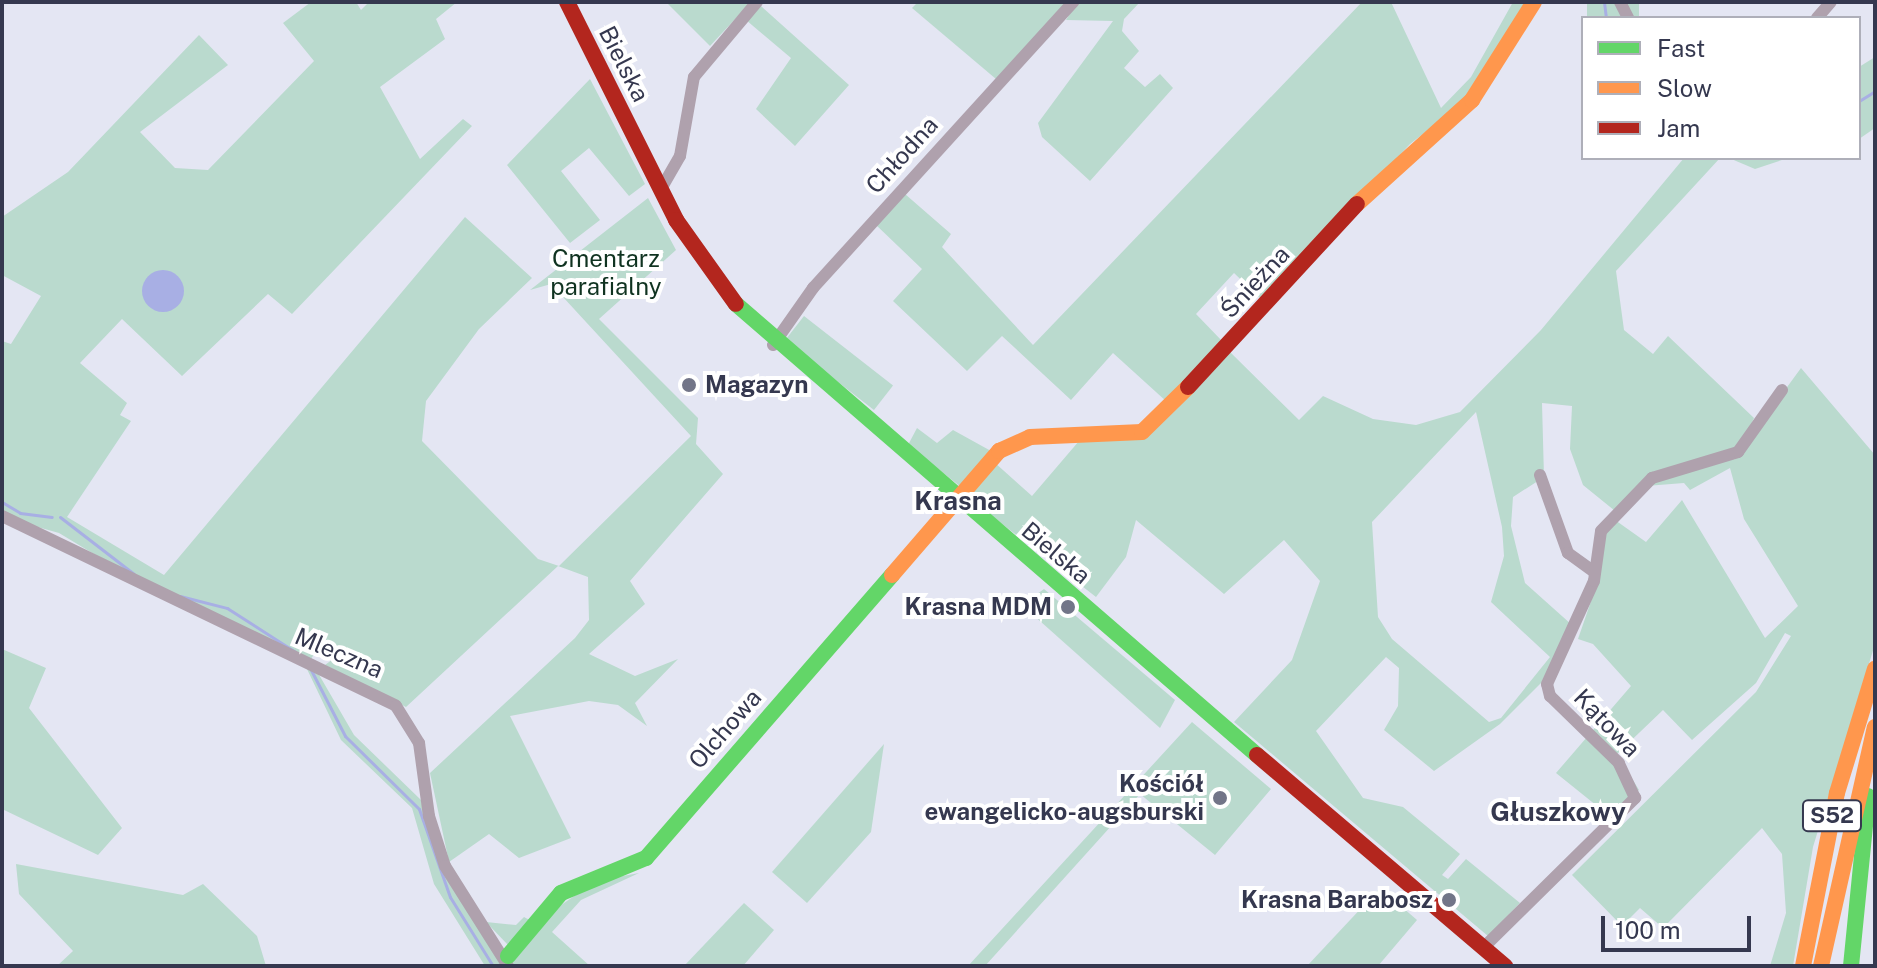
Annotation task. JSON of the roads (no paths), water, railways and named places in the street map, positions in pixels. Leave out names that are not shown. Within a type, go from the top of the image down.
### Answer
[{"type":"main road","name":"Bielska","points":[[567,2],[661,189],[715,282],[773,345],[1505,966]]},
{"type":"main road","name":"Śnieżna","points":[[957,500],[1014,441],[1142,432],[1406,153],[1472,100],[1534,2]]},
{"type":"main road","name":"Olchowa","points":[[508,961],[525,928],[561,893],[646,858],[957,500]]},
{"type":"main road","name":"S52","points":[[1803,966],[1830,820],[1875,669]]},
{"type":"main road","name":"S52","points":[[1821,966],[1875,727]]},
{"type":"main road","points":[[1851,966],[1875,748]]},
{"type":"street","points":[[661,189],[680,156],[694,77],[757,2]]},
{"type":"street","name":"Chłodna","points":[[773,345],[823,277],[1073,2]]},
{"type":"street","name":"Kątowa","points":[[1483,948],[1635,798],[1626,773],[1550,696],[1547,684],[1579,621],[1601,531],[1636,488],[1738,452],[1782,390]]},
{"type":"street","points":[[1540,475],[1568,553],[1593,571]]},
{"type":"street","name":"Mleczna","points":[[2,516],[396,706],[419,743],[429,816],[445,866],[473,917],[508,961]]},
{"type":"water","points":[[163,270],[178,276],[184,291],[178,306],[163,312],[148,306],[142,291],[148,276]]},
{"type":"waterway","points":[[1604,2],[1606,16]]},
{"type":"waterway","points":[[1861,100],[1875,91]]},
{"type":"waterway","points":[[2,502],[20,513],[52,517]]},
{"type":"waterway","points":[[60,517],[134,574]]},
{"type":"waterway","points":[[180,596],[227,608],[294,651]]},
{"type":"waterway","points":[[311,670],[345,736],[419,809],[450,897],[493,966]]},
{"type":"place","name":"Magazyn","points":[[689,385]]},
{"type":"place","name":"Krasna MDM","points":[[1068,607]]},
{"type":"place","name":"Kościół ewangelicko-augsburski","points":[[1220,798]]},
{"type":"place","name":"Krasna Barabosz","points":[[1449,900]]},
{"type":"district","name":"Krasna","points":[[958,501]]},
{"type":"district","name":"Głuszkowy","points":[[1558,812]]},
{"type":"park label","name":"Cmentarz parafialny","points":[[606,273]]}]
